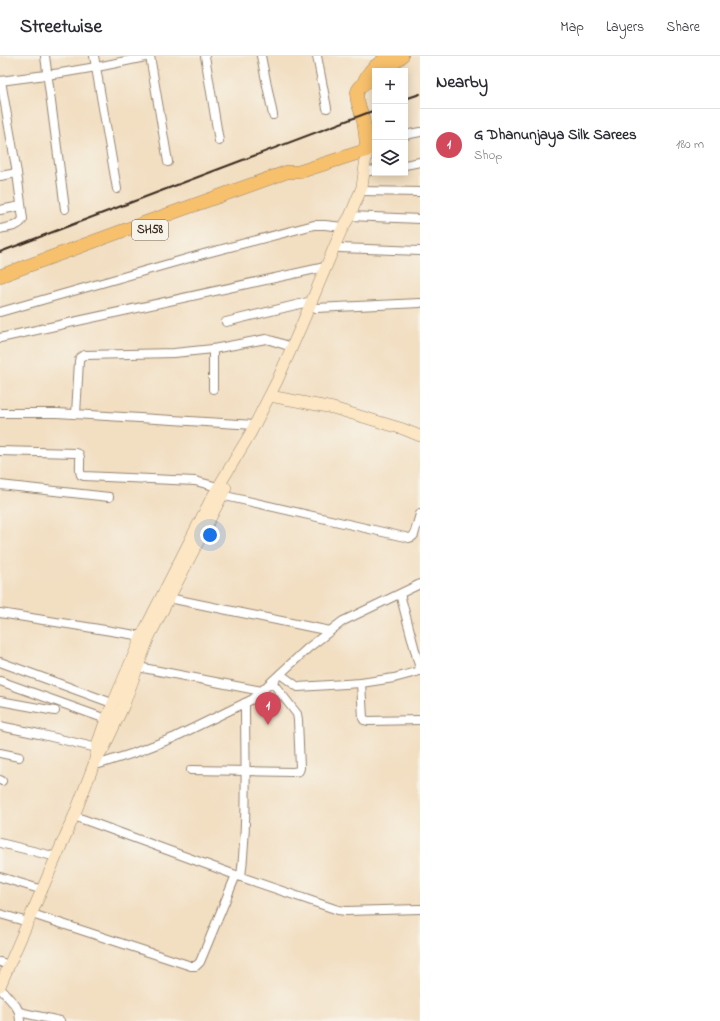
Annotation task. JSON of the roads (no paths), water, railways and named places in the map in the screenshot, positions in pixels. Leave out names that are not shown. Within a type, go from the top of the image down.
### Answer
[{"type":"main road","points":[[220,491],[255,425],[273,396],[292,347],[314,304],[325,267],[370,171],[369,145],[357,101],[357,93],[359,88],[370,80],[368,74],[374,67],[389,56]]},
{"type":"main road","points":[[388,68],[402,56]]},
{"type":"main road","name":"SH58","points":[[0,285],[291,178],[299,172],[369,145]]},
{"type":"main road","name":"SH58","points":[[0,276],[287,172],[299,172]]},
{"type":"main road","points":[[0,987],[4,964],[30,918],[57,857],[93,765],[98,742],[112,703],[142,636],[165,598],[192,545],[211,499],[220,491],[256,436],[340,248],[347,230],[347,221]]},
{"type":"main road","points":[[273,396],[333,408],[403,429],[420,436]]},
{"type":"main road","points":[[93,765],[104,748],[122,707],[165,598]]},
{"type":"street","points":[[45,56],[65,209]]},
{"type":"street","points":[[94,56],[117,189]]},
{"type":"street","points":[[0,229],[18,224],[23,218],[17,174],[0,81],[95,68],[150,56],[168,162]]},
{"type":"street","points":[[205,56],[219,142]]},
{"type":"street","points":[[261,56],[273,115]]},
{"type":"street","points":[[317,56],[326,108]]},
{"type":"street","points":[[408,134],[420,132]]},
{"type":"street","points":[[408,164],[420,162]]},
{"type":"street","points":[[0,176],[17,174]]},
{"type":"street","points":[[360,191],[420,192]]},
{"type":"street","points":[[0,210],[21,206]]},
{"type":"street","points":[[0,312],[207,253],[314,225],[347,221],[420,219]]},
{"type":"street","points":[[340,248],[420,251]]},
{"type":"street","points":[[0,338],[325,267]]},
{"type":"street","points":[[226,322],[314,304],[420,303]]},
{"type":"street","points":[[76,414],[79,358],[84,355],[174,353],[213,349],[266,339],[292,347]]},
{"type":"street","points":[[213,349],[213,389]]},
{"type":"street","points":[[0,413],[76,414],[255,425]]},
{"type":"street","points":[[0,451],[75,453],[78,454],[80,458],[80,472],[81,475],[84,476],[195,481],[220,491],[408,538],[414,535],[420,514]]},
{"type":"street","points":[[0,485],[109,497]]},
{"type":"street","points":[[93,765],[134,753],[172,738],[253,699],[308,648],[343,621],[420,584]]},
{"type":"street","points":[[280,674],[298,687],[361,683],[394,678],[420,670],[400,594]]},
{"type":"street","points":[[165,598],[330,631]]},
{"type":"street","points":[[0,613],[142,636]]},
{"type":"street","points":[[0,662],[112,703]]},
{"type":"street","points":[[138,666],[262,691]]},
{"type":"street","points":[[0,681],[106,719]]},
{"type":"street","points":[[191,770],[299,771],[298,720],[296,714],[272,682]]},
{"type":"street","points":[[361,683],[364,720],[420,720]]},
{"type":"street","points":[[0,701],[55,711]]},
{"type":"street","points":[[0,914],[30,918],[190,966],[196,966],[200,962],[239,876],[244,854],[245,703]]},
{"type":"street","points":[[0,726],[97,748]]},
{"type":"street","points":[[0,753],[19,757]]},
{"type":"street","points":[[74,816],[338,910],[346,912],[420,909]]},
{"type":"street","points":[[0,843],[57,857]]},
{"type":"street","points":[[0,877],[42,890]]},
{"type":"street","points":[[0,987],[16,1006],[19,1012],[20,1021]]},
{"type":"street","points":[[19,1012],[60,1021]]},
{"type":"railway","points":[[408,98],[420,94]]},
{"type":"railway","points":[[0,252],[372,111]]},
{"type":"place","name":"G Dhanunjaya Silk Sarees","points":[[268,725]]}]
